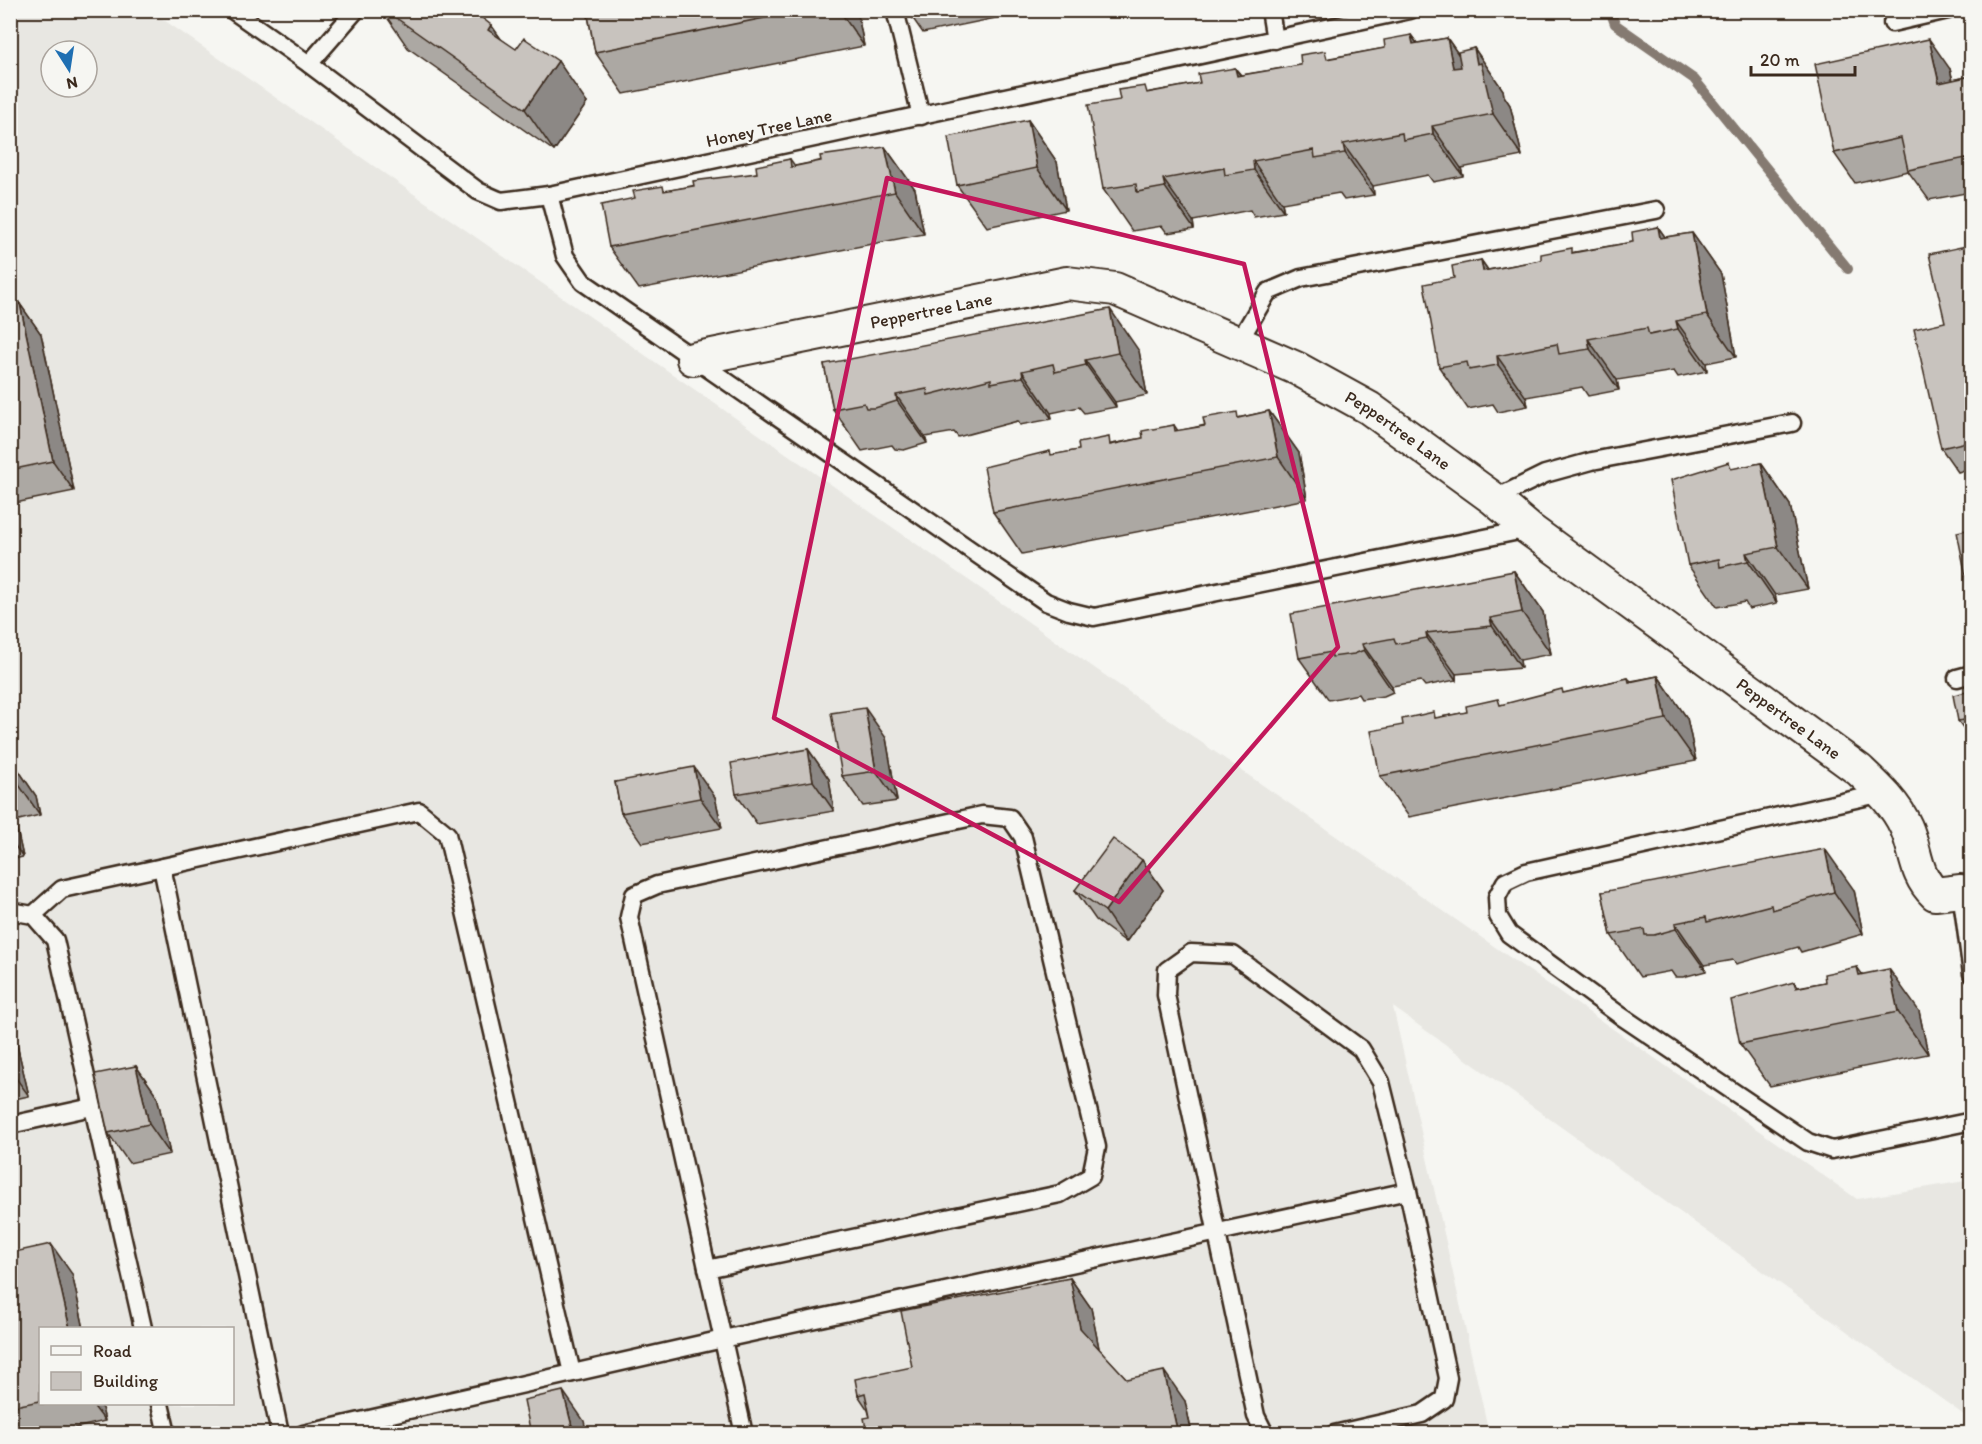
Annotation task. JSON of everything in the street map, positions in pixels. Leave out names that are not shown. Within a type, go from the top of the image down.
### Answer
[{"type":"street","name":"Peppertree Lane","points":[[693,359],[1067,283],[1115,289],[1298,369],[1369,408],[1494,499],[1529,529],[1859,770],[1883,793],[1906,826],[1924,883],[1935,894],[1968,890]]},
{"type":"lane","name":"Honey Tree Lane","points":[[232,10],[309,64],[478,191],[501,201],[549,195],[1410,10]]},
{"type":"lane","points":[[309,64],[356,10]]},
{"type":"lane","points":[[895,10],[921,116]]},
{"type":"lane","points":[[1270,10],[1275,40]]},
{"type":"lane","points":[[1892,23],[1948,10]]},
{"type":"lane","points":[[549,195],[565,256],[583,282],[1046,602],[1068,611],[1095,617],[1529,529]]},
{"type":"lane","points":[[1238,343],[1268,292],[1301,278],[1656,210]]},
{"type":"lane","points":[[1494,499],[1545,474],[1592,461],[1792,423]]},
{"type":"lane","points":[[1883,793],[1526,872],[1505,882],[1497,897],[1498,916],[1509,934],[1612,1010],[1808,1142],[1832,1150],[1971,1121]]},
{"type":"lane","points":[[33,915],[62,889],[420,811],[447,834],[572,1373]]},
{"type":"lane","points":[[707,1269],[1060,1194],[1091,1176],[1097,1147],[1023,837],[1010,818],[982,815],[657,885],[634,896],[629,917],[707,1269],[744,1434]]},
{"type":"lane","points":[[162,867],[280,1434]]},
{"type":"lane","points":[[1968,890],[1971,974]]},
{"type":"lane","points":[[10,911],[33,915],[55,940],[143,1327]]},
{"type":"lane","points":[[1265,1434],[1256,1416],[1166,995],[1167,970],[1191,953],[1233,955],[1361,1049],[1381,1082],[1408,1191],[1448,1378],[1444,1399],[1422,1414],[1334,1434]]},
{"type":"lane","points":[[10,1125],[92,1107]]},
{"type":"lane","points":[[303,1434],[723,1339],[1408,1191]]},
{"type":"lane","points":[[160,1405],[167,1434]]},
{"type":"highlighted area","points":[[887,178],[1244,264],[1338,647],[1119,902],[774,718]]},
{"type":"shaded area","points":[[10,11],[151,11],[1857,1199],[1971,1180],[1971,1420],[1393,1007],[1489,1433],[11,1433]]},
{"type":"building","points":[[385,10],[472,10],[491,25],[488,30],[516,49],[524,38],[558,61],[525,109]]},
{"type":"building","points":[[587,10],[804,10],[595,52]]},
{"type":"building","points":[[1411,35],[1413,44],[1447,38],[1453,68],[1461,67],[1458,52],[1474,48],[1477,64],[1481,63],[1493,114],[1432,126],[1433,134],[1403,140],[1402,133],[1343,144],[1345,153],[1315,158],[1314,150],[1253,161],[1254,170],[1225,175],[1224,168],[1163,179],[1165,187],[1137,192],[1136,184],[1103,189],[1088,105],[1120,100],[1118,90],[1145,86],[1147,93],[1200,83],[1198,74],[1235,68],[1237,76],[1301,65],[1300,55],[1325,51],[1327,59],[1385,48],[1384,40]]},
{"type":"building","points":[[1929,39],[1939,83],[1971,76],[1971,157],[1908,170],[1901,138],[1834,153],[1815,64]]},
{"type":"building","points":[[1028,120],[1037,168],[957,185],[948,137]]},
{"type":"building","points":[[885,147],[895,192],[609,247],[601,205],[635,198],[633,191],[663,186],[664,191],[694,186],[693,181],[757,173],[756,166],[790,159],[791,167],[821,161],[820,156]]},
{"type":"building","points":[[1658,227],[1660,238],[1692,233],[1707,315],[1676,321],[1678,329],[1649,335],[1647,328],[1588,339],[1590,349],[1559,354],[1557,344],[1497,356],[1498,365],[1469,370],[1467,362],[1439,367],[1424,284],[1454,278],[1452,266],[1481,260],[1483,271],[1541,260],[1541,254],[1572,248],[1572,253],[1633,242],[1632,232]]},
{"type":"building","points":[[1971,245],[1971,441],[1941,448],[1914,329],[1945,322],[1929,254]]},
{"type":"building","points":[[20,304],[53,461],[10,470],[10,306]]},
{"type":"building","points":[[1110,309],[1118,353],[1085,360],[1086,365],[1055,372],[1053,364],[1022,371],[1023,377],[991,383],[991,379],[928,395],[927,389],[896,395],[897,401],[875,408],[866,408],[864,403],[833,409],[824,364]]},
{"type":"building","points":[[1269,411],[1278,457],[993,512],[984,467],[1050,451],[1051,455],[1079,450],[1078,443],[1109,437],[1110,445],[1143,438],[1142,431],[1174,425],[1175,431],[1205,426],[1203,418],[1237,412],[1238,418]]},
{"type":"building","points":[[1729,462],[1731,469],[1761,463],[1778,547],[1746,553],[1748,561],[1720,567],[1719,559],[1688,565],[1671,480]]},
{"type":"building","points":[[1971,529],[1971,601],[1957,532]]},
{"type":"building","points":[[1514,571],[1522,612],[1490,618],[1492,626],[1426,633],[1427,638],[1396,644],[1394,638],[1362,644],[1364,650],[1354,654],[1332,657],[1331,652],[1299,658],[1291,614]]},
{"type":"building","points":[[1658,676],[1666,719],[1380,776],[1371,731],[1403,725],[1402,719],[1434,712],[1435,718],[1467,712],[1466,706],[1498,699],[1500,705],[1562,689],[1563,693],[1628,678],[1629,682]]},
{"type":"building","points":[[1971,691],[1971,719],[1958,721],[1953,695]]},
{"type":"building","points":[[865,708],[876,771],[842,776],[831,713]]},
{"type":"building","points":[[808,749],[813,781],[736,794],[731,763]]},
{"type":"building","points":[[15,765],[19,785],[10,787],[10,766]]},
{"type":"building","points":[[694,767],[700,798],[621,813],[615,782]]},
{"type":"building","points":[[1113,839],[1142,860],[1105,911],[1075,890]]},
{"type":"building","points":[[1825,849],[1834,892],[1772,910],[1771,905],[1707,922],[1706,917],[1675,923],[1676,929],[1654,935],[1645,935],[1644,929],[1611,935],[1602,892]]},
{"type":"building","points":[[1857,967],[1859,975],[1889,969],[1898,1012],[1740,1044],[1731,1000],[1794,982],[1796,988],[1825,982],[1824,974]]},
{"type":"building","points":[[136,1066],[149,1124],[108,1133],[95,1074]]},
{"type":"building","points":[[51,1244],[70,1327],[39,1327],[39,1401],[10,1407],[10,1253]]},
{"type":"building","points":[[1070,1278],[1080,1328],[1127,1379],[1164,1371],[1178,1434],[895,1434],[893,1431],[867,1434],[864,1418],[870,1417],[865,1393],[858,1395],[855,1379],[912,1367],[901,1311]]},
{"type":"building","points":[[563,1391],[574,1434],[531,1434],[524,1400]]},
{"type":"waterway","points":[[1610,10],[1615,24],[1694,79],[1848,269]]}]
